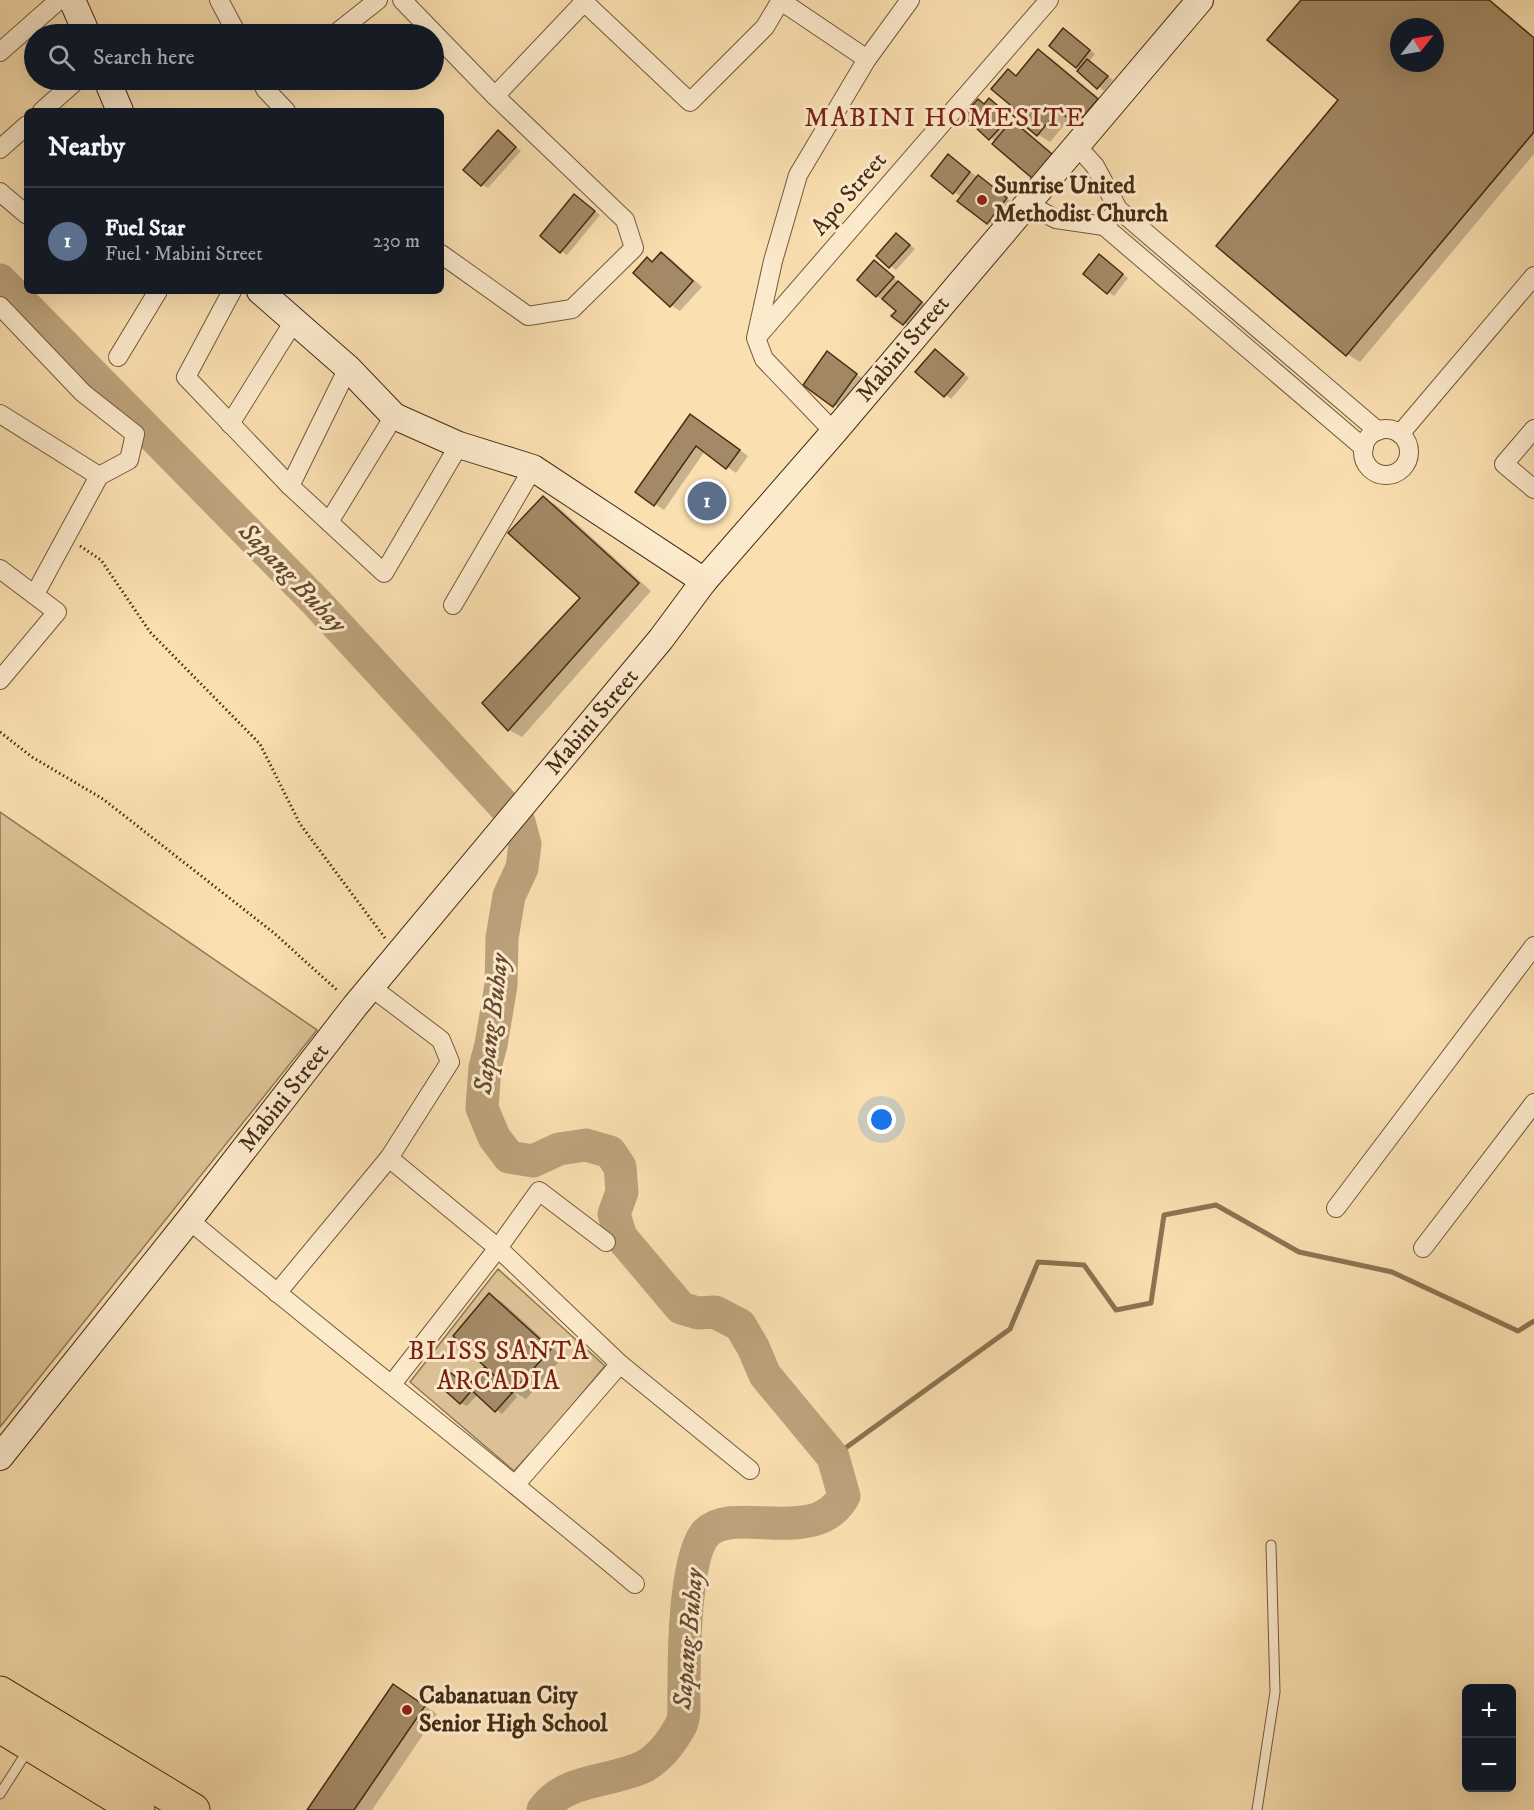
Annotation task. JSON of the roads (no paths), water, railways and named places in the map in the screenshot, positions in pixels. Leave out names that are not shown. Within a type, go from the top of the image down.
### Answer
[{"type":"highway","points":[[0,1693],[193,1810]]},
{"type":"highway","points":[[0,1726],[138,1810]]},
{"type":"main road","points":[[72,0],[83,24]]},
{"type":"main road","name":"Mabini Street","points":[[0,1457],[371,987],[661,639],[704,581],[834,432],[1200,0]]},
{"type":"main road","points":[[111,90],[119,108]]},
{"type":"main road","points":[[263,294],[348,368],[394,416],[459,445],[533,468],[704,581]]},
{"type":"street","points":[[32,24],[59,0]]},
{"type":"street","points":[[219,0],[232,24]]},
{"type":"street","points":[[348,24],[378,0]]},
{"type":"street","points":[[402,0],[425,24]]},
{"type":"street","points":[[495,96],[584,1],[690,102],[765,27],[781,0],[867,58]]},
{"type":"street","points":[[834,432],[764,359],[756,338],[773,261],[798,175],[867,58],[910,0]]},
{"type":"street","name":"Apo Street","points":[[756,338],[1049,0]]},
{"type":"street","points":[[0,52],[24,31]]},
{"type":"street","points":[[444,43],[495,96],[625,220],[634,248],[572,309],[528,316],[444,256]]},
{"type":"street","points":[[45,108],[66,90]]},
{"type":"street","points":[[272,90],[284,108]]},
{"type":"street","points":[[0,149],[24,128]]},
{"type":"street","points":[[1076,145],[1095,166],[1118,209],[1378,431]]},
{"type":"street","points":[[0,192],[24,213]]},
{"type":"street","points":[[1027,204],[1056,219],[1104,226],[1364,448]]},
{"type":"street","points":[[1104,226],[1118,209]]},
{"type":"street","points":[[1400,434],[1534,276]]},
{"type":"street","points":[[118,357],[156,294]]},
{"type":"street","points":[[230,294],[186,377],[290,486],[384,573],[459,445]]},
{"type":"street","points":[[0,306],[83,393],[135,434],[129,460],[99,476],[35,594]]},
{"type":"street","points":[[230,424],[294,321]]},
{"type":"street","points":[[290,486],[348,368]]},
{"type":"street","points":[[0,414],[99,476]]},
{"type":"street","points":[[329,522],[394,416]]},
{"type":"street","points":[[1534,429],[1504,464],[1534,489]]},
{"type":"street","points":[[1393,430],[1400,434],[1408,446],[1407,460],[1398,471],[1391,474],[1377,473],[1371,469],[1366,463],[1364,448],[1366,441],[1378,431],[1393,430]]},
{"type":"street","points":[[453,605],[533,468]]},
{"type":"street","points":[[0,569],[57,612],[0,680]]},
{"type":"street","points":[[1336,1208],[1534,946]]},
{"type":"street","points":[[277,1293],[389,1158],[450,1062],[441,1040],[371,987]]},
{"type":"street","points":[[1423,1248],[1534,1103]]},
{"type":"street","points":[[389,1158],[498,1248],[620,1364],[750,1470]]},
{"type":"street","points":[[392,1384],[498,1248],[539,1191],[606,1242]]},
{"type":"street","points":[[189,1220],[516,1484],[635,1584]]},
{"type":"street","points":[[516,1484],[620,1364]]},
{"type":"lane","points":[[1257,1810],[1275,1692],[1271,1545]]},
{"type":"lane","points":[[0,1794],[31,1745]]},
{"type":"waterway","name":"Sapang Buhay","points":[[0,280],[317,603],[519,822],[525,844],[522,868],[509,896],[502,938],[501,985],[485,1067],[482,1108],[494,1137],[509,1157],[533,1161],[559,1149],[586,1145],[610,1152],[620,1167],[622,1192],[614,1214],[621,1237],[681,1308],[698,1313],[715,1312],[740,1325],[765,1375],[833,1457],[844,1496],[831,1511],[815,1520],[795,1523],[735,1522],[719,1525],[706,1533],[699,1545],[687,1605],[683,1716],[681,1725],[666,1748],[645,1766],[577,1786],[553,1799],[543,1810]]},
{"type":"waterway","points":[[833,1457],[1010,1329],[1038,1262],[1084,1265],[1116,1310],[1151,1303],[1164,1215],[1216,1205],[1299,1252],[1392,1272],[1518,1331],[1534,1321]]},
{"type":"place","name":"Sunrise United Methodist Church","points":[[982,200]]},
{"type":"place","name":"Fuel Star","points":[[707,501]]},
{"type":"place","name":"Cabanatuan City Senior High School","points":[[407,1710]]},
{"type":"district","name":"MABINI HOMESITE","points":[[945,118]]},
{"type":"district","name":"BLISS SANTA ARCADIA","points":[[499,1366]]}]
